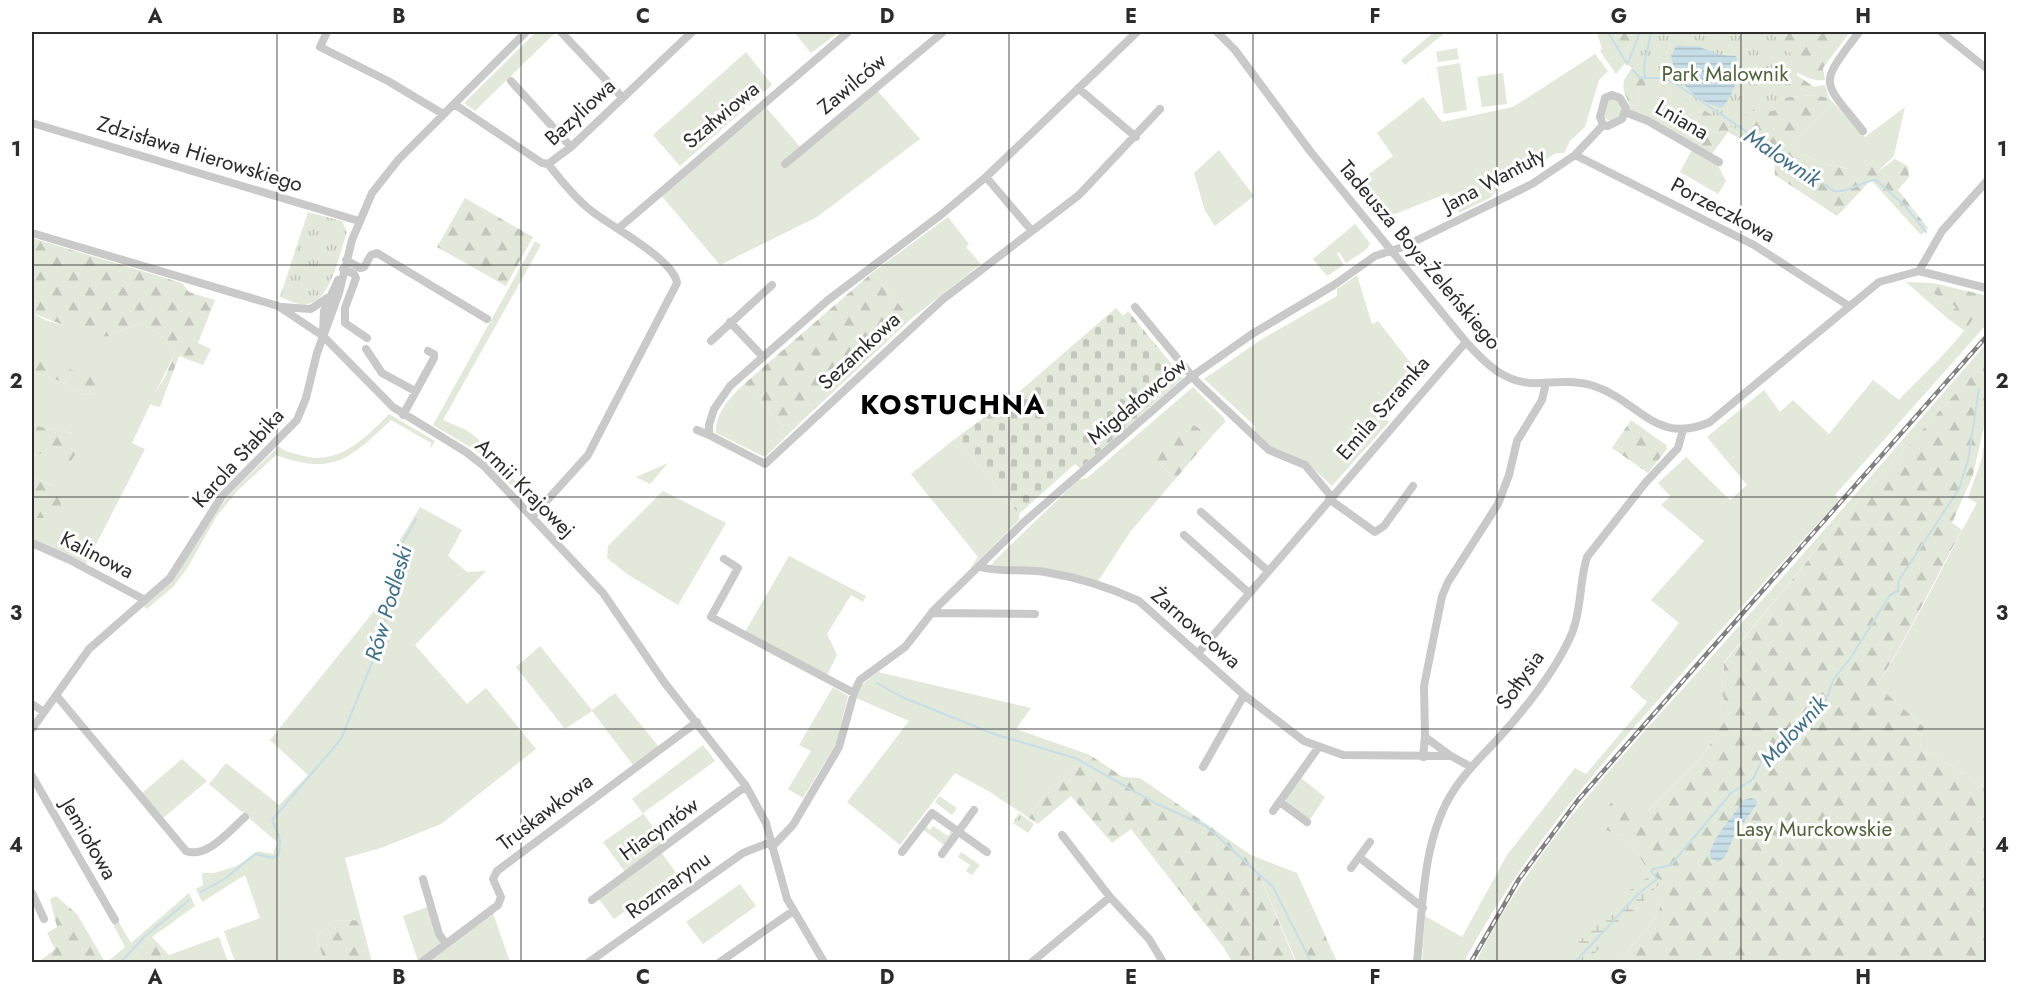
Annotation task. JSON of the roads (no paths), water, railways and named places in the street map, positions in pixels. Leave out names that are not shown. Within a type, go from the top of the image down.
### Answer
[{"type":"street","points":[[327,32],[320,47],[388,81],[443,114]]},
{"type":"street","points":[[323,336],[339,293],[344,267],[359,221],[372,193],[388,171],[526,32]]},
{"type":"street","points":[[561,32],[622,98]]},
{"type":"street","name":"Bazyliowa","points":[[454,104],[542,163],[548,164],[571,147],[691,32]]},
{"type":"street","name":"Szałwiowa","points":[[619,228],[848,32]]},
{"type":"street","name":"Zawilców","points":[[785,164],[943,32]]},
{"type":"street","points":[[709,435],[709,425],[720,398],[828,300],[942,214],[986,177],[1137,32]]},
{"type":"street","name":"Tadeusza Boya-Żeleńskiego","points":[[1217,32],[1235,50],[1310,151],[1466,342],[1490,367],[1503,376],[1529,383],[1573,382],[1598,388],[1657,424],[1683,430]]},
{"type":"street","points":[[1859,32],[1831,70],[1828,82],[1832,92],[1863,131]]},
{"type":"street","points":[[1941,32],[1986,68]]},
{"type":"street","points":[[511,81],[571,147]]},
{"type":"street","points":[[1078,88],[1136,138]]},
{"type":"street","points":[[1603,125],[1600,117],[1605,98],[1609,95],[1624,101],[1625,112]]},
{"type":"street","name":"Sezamkowa","points":[[697,430],[765,464],[942,300],[1079,195],[1136,138],[1160,109]]},
{"type":"street","name":"Jana Wantuły","points":[[1391,249],[1403,247],[1496,203],[1551,173],[1575,155],[1603,125],[1608,126],[1619,121],[1625,112]]},
{"type":"street","name":"Lniana","points":[[1625,112],[1648,121],[1719,162]]},
{"type":"street","name":"Zdzisława Hierowskiego","points":[[32,123],[359,221]]},
{"type":"street","name":"Porzeczkowa","points":[[1575,155],[1754,245],[1849,306]]},
{"type":"street","points":[[532,517],[588,455],[677,283],[675,276],[656,258],[579,200],[548,164]]},
{"type":"street","points":[[986,177],[1032,231]]},
{"type":"street","points":[[1919,271],[1942,231],[1986,182]]},
{"type":"street","name":"Armii Krajowej","points":[[32,233],[278,306],[323,336],[379,396],[403,415],[478,461],[603,593],[664,682],[746,786],[762,813],[793,911],[824,963]]},
{"type":"street","name":"Migdałowców","points":[[772,845],[793,825],[839,747],[854,693],[860,681],[909,643],[932,613],[1023,523],[1191,377],[1252,334],[1334,285],[1375,256],[1391,249]]},
{"type":"street","points":[[344,267],[364,267],[371,255],[377,253],[487,319]]},
{"type":"street","points":[[323,336],[323,313],[344,267]]},
{"type":"street","points":[[344,267],[356,278],[345,308],[345,323],[367,338]]},
{"type":"street","points":[[1683,430],[1710,422],[1879,282],[1919,271],[1986,288]]},
{"type":"street","points":[[711,341],[772,285]]},
{"type":"street","points":[[278,306],[311,309],[331,293]]},
{"type":"street","points":[[1135,307],[1191,377],[1269,450],[1305,465],[1330,497],[1375,532],[1384,526],[1413,486]]},
{"type":"street","points":[[730,322],[764,357]]},
{"type":"street","name":"Karola Stabika","points":[[32,729],[95,643],[176,571],[222,496],[297,420],[302,411],[309,377],[323,336]]},
{"type":"street","name":"Emila Szramka","points":[[1199,652],[1330,497],[1466,342]]},
{"type":"street","points":[[366,349],[382,373],[415,391]]},
{"type":"street","points":[[403,415],[434,358],[434,354],[428,351]]},
{"type":"street","points":[[1423,757],[1424,686],[1442,596],[1448,582],[1498,504],[1509,475],[1517,441],[1542,400],[1546,383]]},
{"type":"street","name":"Sołtysia","points":[[1417,963],[1430,851],[1437,826],[1453,791],[1471,767],[1513,722],[1564,648],[1578,615],[1582,571],[1587,557],[1646,482],[1678,448],[1683,430]]},
{"type":"street","points":[[1201,512],[1268,571]]},
{"type":"street","points":[[1184,535],[1249,593]]},
{"type":"street","name":"Kalinowa","points":[[32,543],[70,560],[145,600]]},
{"type":"street","points":[[724,559],[738,568],[711,617],[854,693]]},
{"type":"street","name":"Żarnowcowa","points":[[980,567],[992,570],[1044,572],[1124,594],[1139,601],[1284,729],[1318,748],[1343,755],[1451,756]]},
{"type":"street","points":[[932,613],[1035,614]]},
{"type":"street","points":[[56,695],[186,851],[195,854],[206,849],[245,817]]},
{"type":"street","name":"Żarnowcowa","points":[[1203,767],[1244,695]]},
{"type":"street","points":[[32,704],[44,712]]},
{"type":"street","name":"Truskawkowa","points":[[422,962],[498,905],[501,897],[493,879],[497,871],[697,722]]},
{"type":"street","points":[[1425,737],[1471,767]]},
{"type":"street","points":[[1273,811],[1318,748]]},
{"type":"street","name":"Jemiołowa","points":[[32,776],[114,920]]},
{"type":"street","name":"Hiacyntów","points":[[592,900],[746,786]]},
{"type":"street","points":[[1280,802],[1307,822]]},
{"type":"street","points":[[942,854],[974,810]]},
{"type":"street","points":[[902,852],[932,813],[987,852]]},
{"type":"street","points":[[1062,836],[1110,897],[1149,939],[1163,963]]},
{"type":"street","points":[[1351,868],[1370,842]]},
{"type":"street","name":"Rozmarynu","points":[[589,963],[743,853],[772,845]]},
{"type":"street","points":[[1359,858],[1423,908]]},
{"type":"street","points":[[423,879],[440,934],[446,945]]},
{"type":"street","points":[[32,893],[45,919]]},
{"type":"street","points":[[1032,963],[1110,897]]},
{"type":"street","points":[[720,963],[793,911]]},
{"type":"water","points":[[1677,45],[1699,47],[1719,54],[1736,56],[1735,84],[1722,108],[1696,96],[1682,82],[1673,65],[1671,55]]},
{"type":"water","points":[[1751,798],[1756,800],[1757,804],[1734,836],[1725,857],[1718,862],[1710,858],[1713,845],[1723,828],[1744,800]]},
{"type":"waterway","points":[[1608,32],[1627,64]]},
{"type":"waterway","name":"Malownik","points":[[1628,63],[1640,32]]},
{"type":"waterway","points":[[1645,78],[1644,66],[1651,32]]},
{"type":"waterway","name":"Malownik","points":[[1633,70],[1640,78],[1663,78],[1676,84],[1834,191],[1845,190],[1876,180],[1905,206],[1926,232]]},
{"type":"waterway","name":"Malownik","points":[[1577,960],[1638,894],[1657,879],[1651,871],[1671,865],[1731,793],[1753,779],[1762,760],[1791,734],[1809,708],[1821,703],[1828,695],[1833,680],[1851,657],[1890,595],[1898,591],[1899,580],[1959,489],[1968,460],[1979,389]]},
{"type":"waterway","name":"Rów Podleski","points":[[201,892],[226,878],[255,854],[273,858],[279,854],[280,839],[272,820],[341,739],[378,648],[392,595],[400,547],[416,519]]},
{"type":"waterway","points":[[877,683],[902,697],[994,734],[1075,758],[1155,803],[1206,826],[1273,887],[1311,962]]},
{"type":"waterway","name":"Rów Podleski","points":[[121,962],[144,937],[189,900]]},
{"type":"railway","points":[[1471,962],[1519,879],[1578,800],[1986,337]]},
{"type":"district","name":"KOSTUCHNA","points":[[953,404]]},
{"type":"park label","name":"Park Malownik","points":[[1725,74]]},
{"type":"park label","name":"Lasy Murckowskie","points":[[1814,829]]}]
